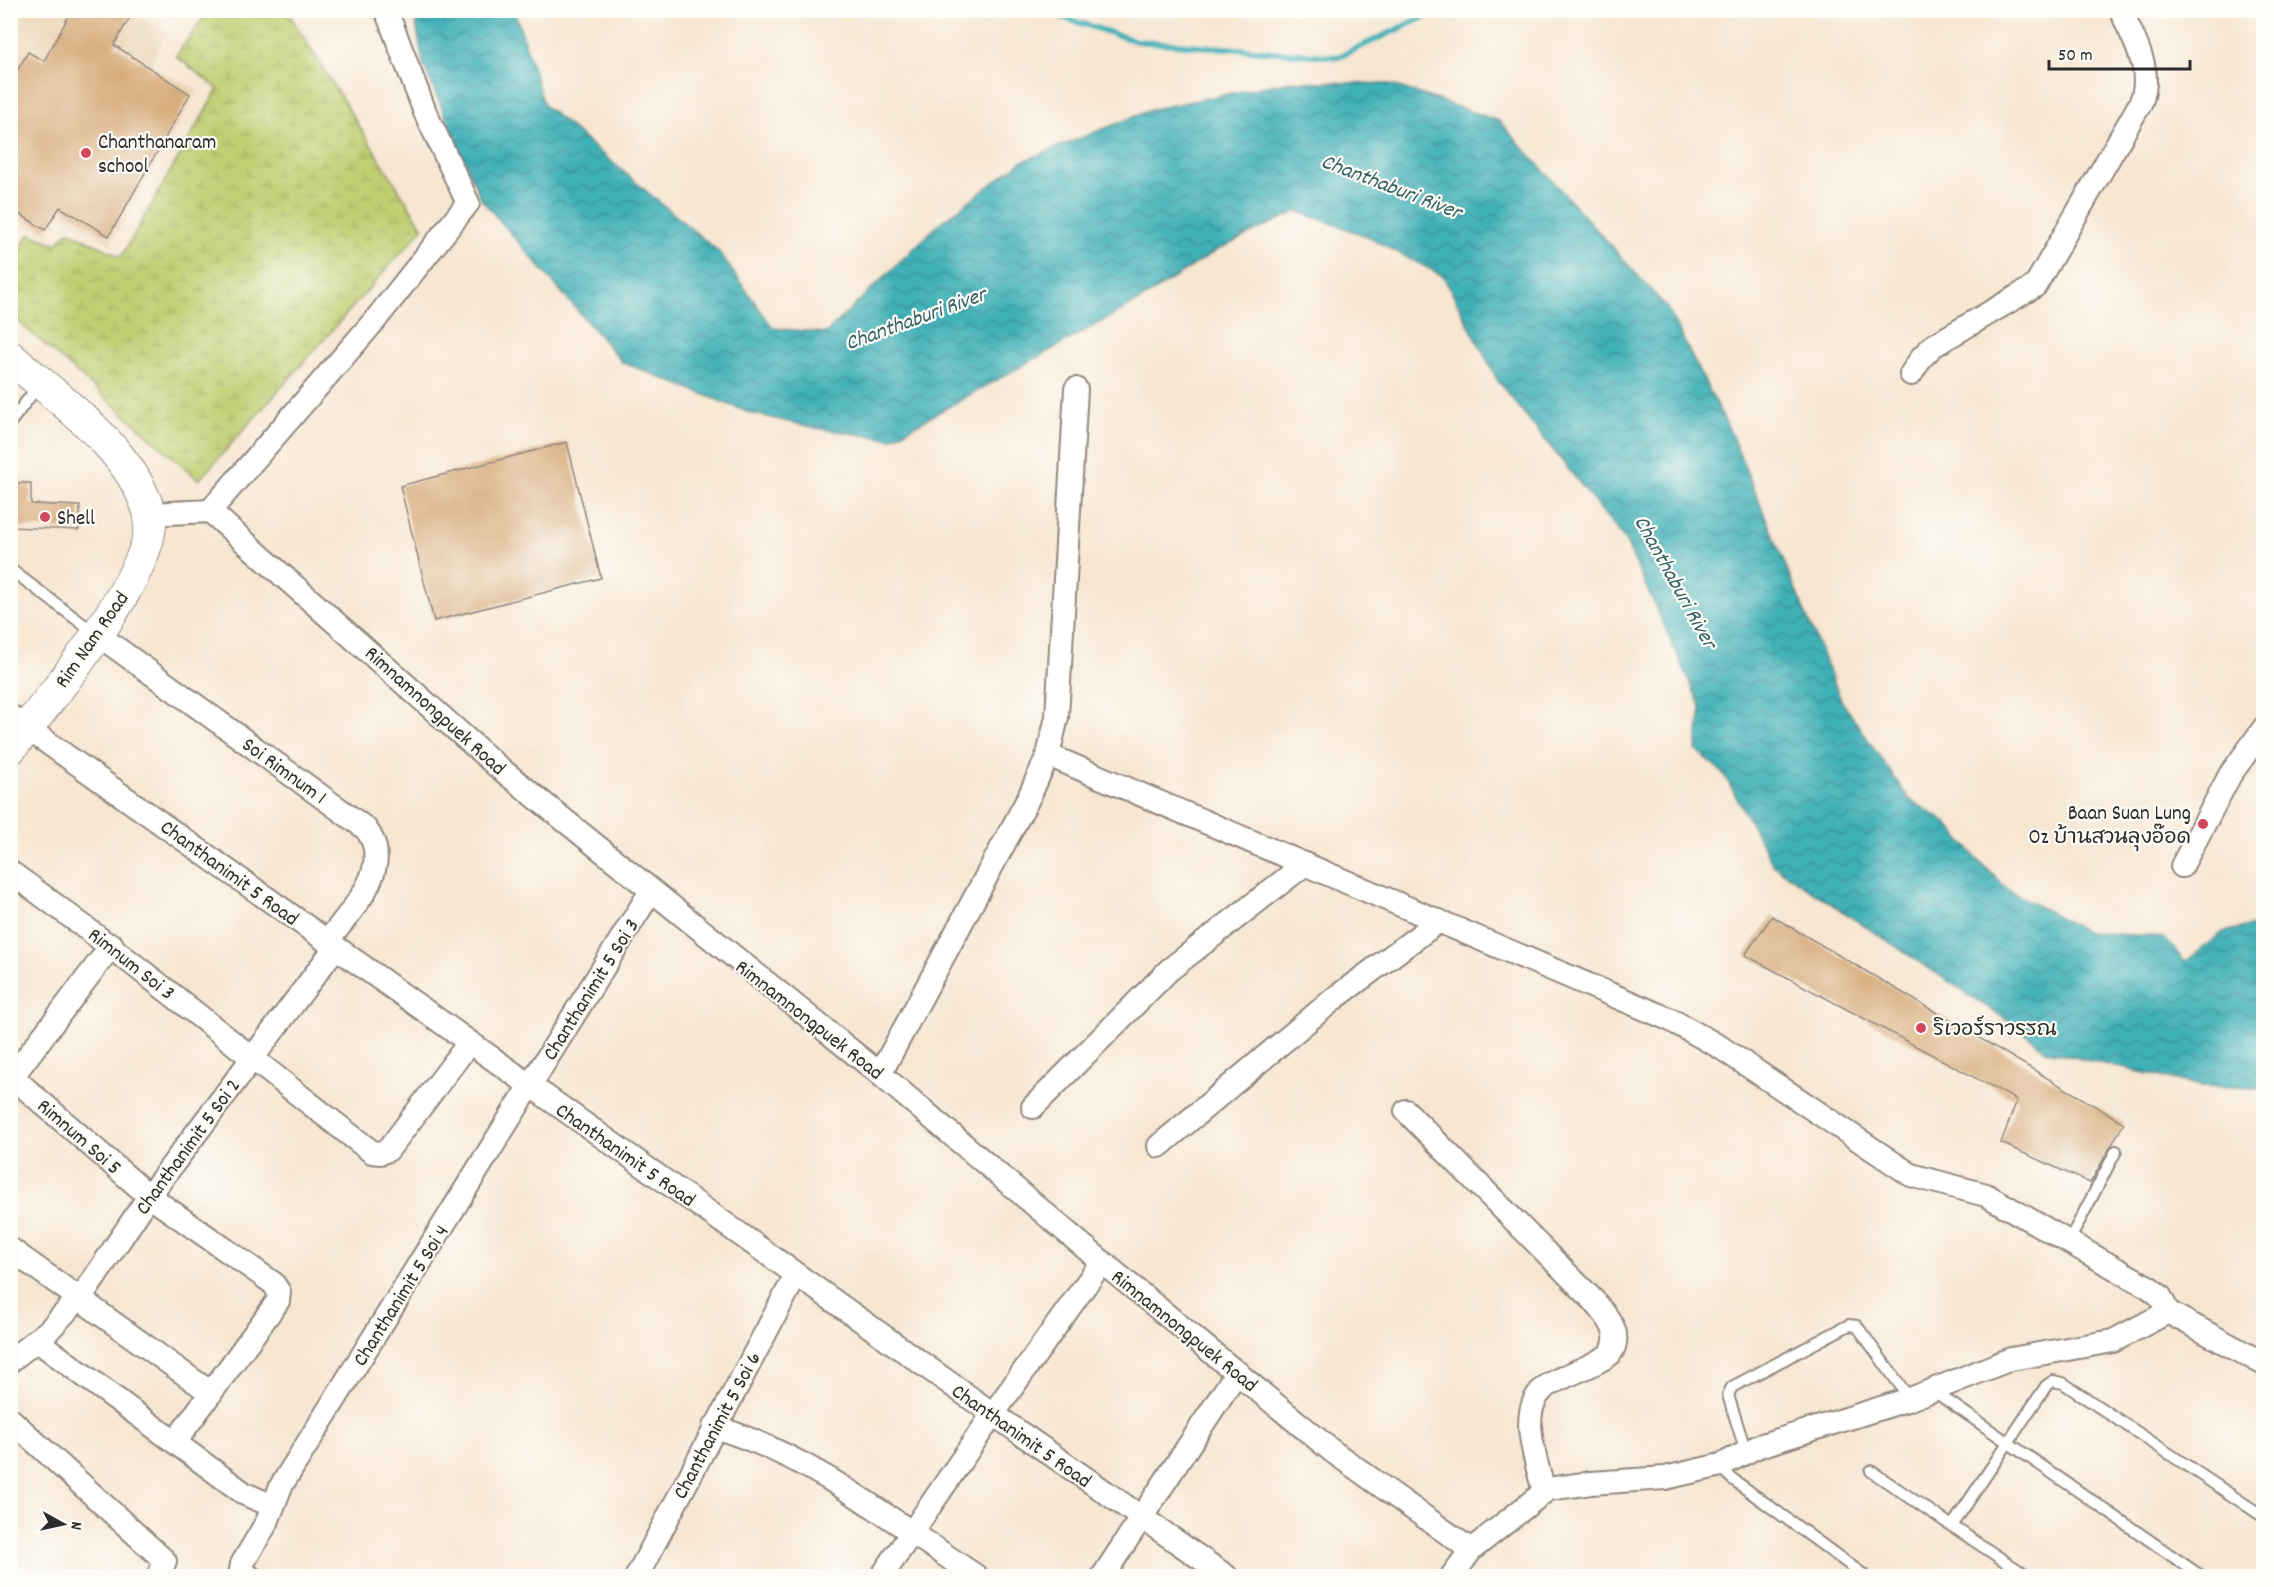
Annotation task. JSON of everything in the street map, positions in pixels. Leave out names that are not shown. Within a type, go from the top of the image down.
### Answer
[{"type":"main road","name":"Rim Nam Road","points":[[10,357],[105,440],[132,477],[149,514],[146,548],[125,594],[97,634],[16,731]]},
{"type":"street","points":[[149,514],[210,512],[376,319],[468,203],[425,112],[386,10]]},
{"type":"street","points":[[1911,374],[1922,357],[1933,346],[2035,286],[2140,104],[2146,84],[2146,73],[2121,10]]},
{"type":"street","points":[[880,1074],[1028,799],[1048,755],[1057,717],[1059,693],[1076,389]]},
{"type":"street","name":"Rimnamnongpuek Road","points":[[210,512],[497,766],[880,1074],[1102,1262],[1332,1451],[1470,1550]]},
{"type":"street","name":"Soi Rimnum 1","points":[[97,634],[365,828],[373,837],[378,851],[377,865],[370,882],[331,945]]},
{"type":"street","points":[[2182,866],[2230,775],[2264,728]]},
{"type":"street","name":"Chanthanimit 5 Road","points":[[16,731],[331,945],[993,1414],[1226,1576]]},
{"type":"street","points":[[1048,755],[1671,1020],[1720,1047],[1911,1175],[1986,1195],[2150,1288],[2160,1296],[2168,1312],[2264,1364]]},
{"type":"street","points":[[1033,1107],[1169,970],[1305,864]]},
{"type":"street","name":"Rimnum Soi 3","points":[[10,872],[112,945],[250,1058],[372,1152],[380,1153],[388,1150],[469,1043]]},
{"type":"street","name":"Chanthanimit 5 Soi 3","points":[[530,1086],[651,891]]},
{"type":"street","points":[[1159,1146],[1335,998],[1439,921]]},
{"type":"street","points":[[11,1076],[112,945]]},
{"type":"street","name":"Chanthanimit 5 Soi 2","points":[[10,1360],[36,1340],[80,1297],[149,1196],[331,945]]},
{"type":"street","name":"Rimnum Soi 5","points":[[11,1076],[149,1196],[273,1283],[279,1292],[278,1301],[210,1393]]},
{"type":"street","name":"Chanthanimit 5 Soi 4","points":[[249,1576],[241,1570],[242,1564],[281,1486],[530,1086]]},
{"type":"street","points":[[1406,1111],[1594,1302],[1615,1330],[1615,1347],[1610,1354],[1546,1386],[1533,1406],[1531,1433],[1544,1492]]},
{"type":"street","points":[[10,1249],[80,1297],[210,1393],[175,1442]]},
{"type":"street","points":[[882,1576],[993,1414],[1102,1262]]},
{"type":"street","name":"Chanthanimit 5 Soi 6","points":[[637,1576],[796,1275]]},
{"type":"street","points":[[1452,1576],[1470,1550],[1544,1492],[1591,1483],[1665,1478],[1721,1465],[1746,1452],[1910,1399],[2011,1359],[2112,1341],[2168,1312]]},
{"type":"street","points":[[36,1340],[245,1494],[273,1506]]},
{"type":"street","points":[[1103,1576],[1237,1372]]},
{"type":"street","points":[[10,1419],[165,1561],[158,1576]]},
{"type":"street","points":[[714,1427],[821,1474],[976,1576]]},
{"type":"lane","points":[[10,423],[40,383]]},
{"type":"lane","points":[[10,569],[97,634]]},
{"type":"lane","points":[[2069,1241],[2116,1151]]},
{"type":"lane","points":[[1746,1452],[1728,1395],[1732,1387],[1849,1325],[1857,1326],[1910,1399]]},
{"type":"lane","points":[[1952,1526],[2046,1386],[2052,1381],[2063,1383],[2264,1518]]},
{"type":"lane","points":[[1932,1390],[2201,1576]]},
{"type":"lane","points":[[1721,1465],[1731,1478],[1865,1576]]},
{"type":"lane","points":[[1871,1471],[2027,1576]]},
{"type":"shaded area","name":"Chanthanaram school","points":[[11,11],[129,11],[167,32],[150,66],[198,90],[111,244],[63,216],[49,236],[25,224],[11,243]]},
{"type":"green space","points":[[209,10],[287,11],[423,228],[199,480],[11,315],[11,259],[30,234],[56,244],[69,231],[121,257],[218,89],[176,56]]},
{"type":"water","name":"Chanthaburi River","points":[[414,11],[515,11],[544,105],[719,252],[773,328],[826,333],[940,223],[1021,162],[1153,109],[1292,81],[1390,84],[1499,121],[1667,308],[1730,431],[1842,702],[1909,799],[1946,822],[1977,859],[2010,891],[2087,932],[2164,937],[2185,962],[2223,932],[2263,923],[2263,1085],[2256,1088],[2202,1086],[2047,1051],[2016,1026],[1774,866],[1723,773],[1696,750],[1701,707],[1625,540],[1498,381],[1443,276],[1364,235],[1297,211],[1217,250],[1142,299],[891,439],[815,428],[750,413],[622,362],[481,199],[423,64]]},
{"type":"building","name":"Chanthanaram school","points":[[72,10],[134,10],[114,45],[190,94],[109,236],[60,207],[45,230],[10,208],[10,83],[28,52],[44,61]]},
{"type":"building","points":[[567,442],[601,578],[434,621],[400,486]]},
{"type":"building","name":"Shell","points":[[10,483],[31,483],[31,504],[80,506],[79,530],[10,527]]},
{"type":"building","name":"ริเวอร์ราวรรณ","points":[[1772,916],[2124,1123],[2090,1183],[2001,1143],[2017,1100],[1745,955]]},
{"type":"waterway","points":[[1040,10],[1136,41],[1338,57],[1439,10]]},
{"type":"place","name":"Chanthanaram school","points":[[86,153]]},
{"type":"place","name":"Shell","points":[[45,517]]},
{"type":"place","name":"Baan Suan Lung Oz บ้านสวนลุงอ๊อด","points":[[2203,824]]},
{"type":"place","name":"ริเวอร์ราวรรณ","points":[[1921,1028]]}]
